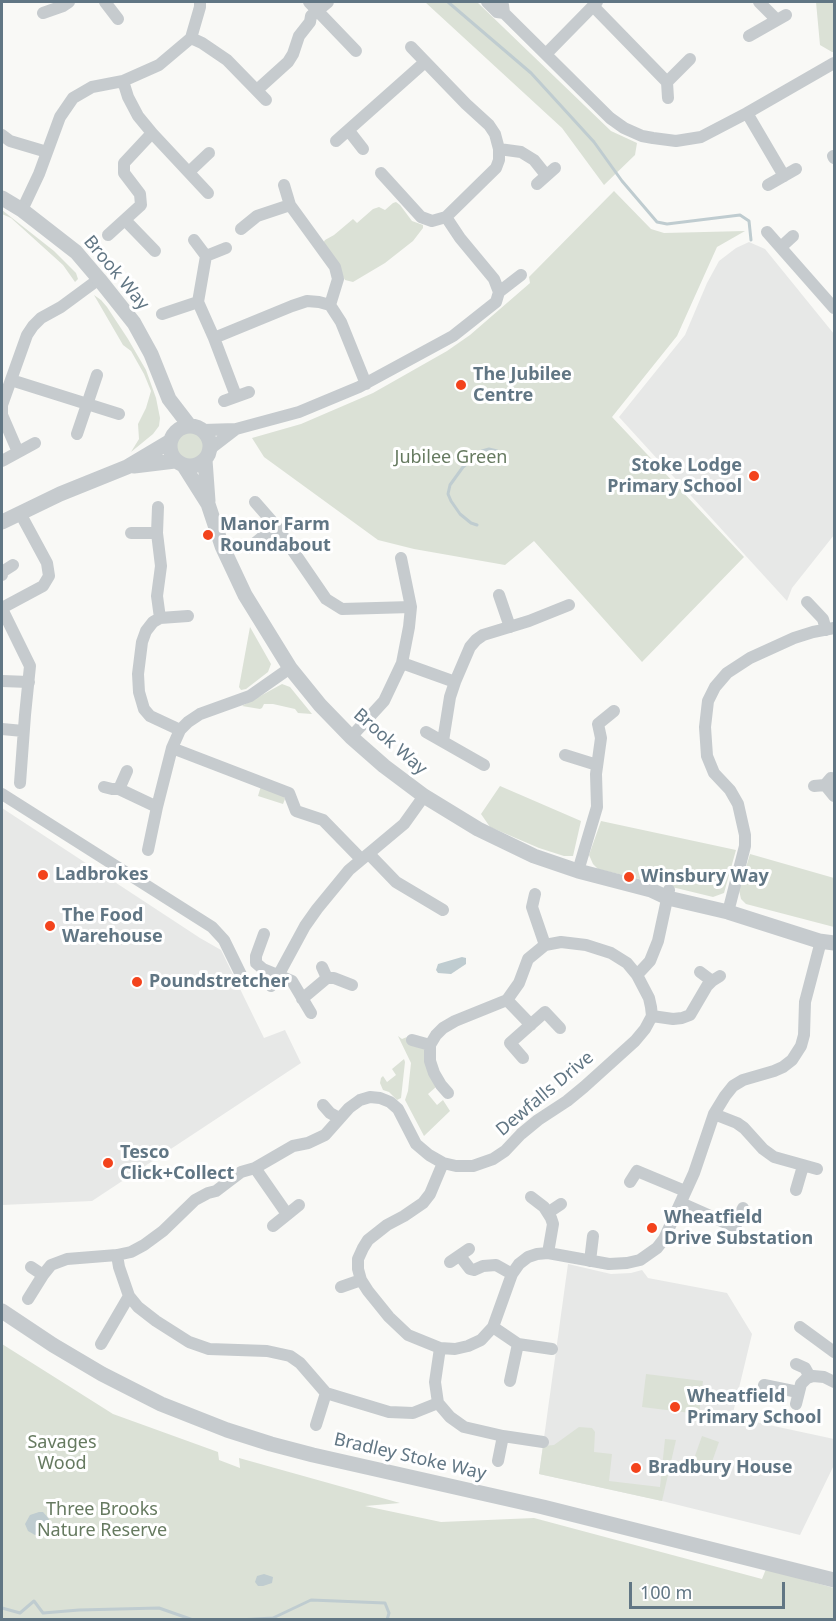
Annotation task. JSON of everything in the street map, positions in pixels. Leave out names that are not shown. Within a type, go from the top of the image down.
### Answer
[{"type":"street","points":[[43,14],[69,2]]},
{"type":"street","points":[[105,2],[118,19]]},
{"type":"street","points":[[22,210],[60,117],[73,98],[92,87],[123,81],[159,65],[191,38],[200,2]]},
{"type":"street","points":[[487,2],[497,12],[502,7],[610,118],[624,128],[642,136],[676,141],[701,137],[747,114],[834,63]]},
{"type":"street","points":[[749,36],[781,17],[759,2]]},
{"type":"street","points":[[257,90],[288,62],[299,36],[310,22],[318,4],[356,51]]},
{"type":"street","points":[[546,54],[595,4],[666,82],[668,98]]},
{"type":"street","points":[[191,38],[227,60],[266,100]]},
{"type":"street","points":[[381,173],[421,216],[432,221],[446,217],[496,168],[499,160],[495,134],[489,125],[411,47]]},
{"type":"street","points":[[666,82],[690,59]]},
{"type":"street","points":[[336,141],[425,62]]},
{"type":"street","points":[[123,81],[138,116],[208,193]]},
{"type":"street","points":[[747,114],[784,176]]},
{"type":"street","points":[[349,131],[363,149]]},
{"type":"street","points":[[108,235],[141,205],[140,194],[124,173],[124,163],[153,133]]},
{"type":"street","points":[[2,135],[10,141],[47,152]]},
{"type":"street","points":[[499,149],[521,152],[534,160],[546,176]]},
{"type":"street","points":[[190,171],[209,153]]},
{"type":"street","points":[[768,185],[795,169]]},
{"type":"street","points":[[284,185],[290,206],[335,267],[338,279],[330,305]]},
{"type":"street","name":"Brook Way","points":[[2,198],[22,210],[76,252],[134,323],[151,354],[169,399],[171,438]]},
{"type":"street","points":[[241,228],[257,216],[290,206]]},
{"type":"street","points":[[446,217],[494,279],[499,292]]},
{"type":"street","points":[[125,220],[155,251]]},
{"type":"street","points":[[767,232],[834,308]]},
{"type":"street","points":[[781,247],[793,236]]},
{"type":"street","points":[[194,240],[206,256],[198,302],[236,396]]},
{"type":"street","points":[[206,256],[226,248]]},
{"type":"street","points":[[2,522],[98,477],[127,467],[171,438],[183,427],[236,429],[298,412],[366,384],[453,336],[496,302],[499,292],[521,275]]},
{"type":"street","points":[[18,452],[2,415],[2,405],[27,334],[41,318],[61,307],[99,279]]},
{"type":"street","points":[[214,338],[307,301],[330,305],[341,322],[366,384]]},
{"type":"street","points":[[162,314],[198,302]]},
{"type":"street","points":[[77,434],[97,375]]},
{"type":"street","points":[[11,380],[119,414]]},
{"type":"street","points":[[224,401],[249,392]]},
{"type":"street","name":"Brook Way","points":[[169,399],[196,428]]},
{"type":"street","points":[[196,428],[207,435],[210,442],[207,455]]},
{"type":"street","points":[[127,467],[180,463],[191,466],[199,465],[236,429]]},
{"type":"street","points":[[171,438],[169,449],[180,463]]},
{"type":"street","points":[[2,461],[35,443]]},
{"type":"street","name":"Brook Way","points":[[207,455],[208,504]]},
{"type":"street","name":"Brook Way","points":[[180,463],[208,504],[222,546],[242,589],[290,668],[320,705],[351,737],[384,766],[424,796],[477,829],[534,856],[578,871],[729,908],[825,937]]},
{"type":"street","points":[[255,502],[276,526],[326,599],[342,609],[411,607]]},
{"type":"street","points":[[158,507],[157,533],[161,558],[157,596],[160,618]]},
{"type":"street","points":[[20,513],[48,563],[49,576],[43,586],[2,609],[30,666],[20,783]]},
{"type":"street","points":[[249,548],[276,526]]},
{"type":"street","points":[[131,533],[157,533]]},
{"type":"street","points":[[351,737],[384,701],[402,663],[411,607],[401,558]]},
{"type":"street","points":[[2,575],[2,572],[13,565]]},
{"type":"street","points":[[500,595],[510,627]]},
{"type":"street","points":[[729,908],[745,846],[745,835],[738,804],[730,790],[714,773],[707,756],[705,727],[708,702],[715,687],[727,673],[738,665],[794,638],[830,629],[823,619],[823,609],[807,602]]},
{"type":"street","points":[[443,741],[450,697],[470,647],[476,640],[483,635],[569,605]]},
{"type":"street","points":[[180,730],[150,716],[144,709],[140,701],[138,674],[142,642],[153,622],[160,618],[188,616]]},
{"type":"street","points":[[402,663],[455,682]]},
{"type":"street","points":[[148,850],[172,748],[180,730],[200,714],[250,696],[290,668]]},
{"type":"street","points":[[2,681],[29,682]]},
{"type":"street","points":[[578,871],[597,807],[597,765],[601,738],[592,722],[614,711]]},
{"type":"street","points":[[2,729],[23,731]]},
{"type":"street","points":[[426,732],[484,765]]},
{"type":"street","points":[[172,748],[289,793],[296,811],[323,820],[396,882],[443,910]]},
{"type":"street","points":[[566,755],[597,765]]},
{"type":"street","points":[[119,789],[127,771]]},
{"type":"street","points":[[823,783],[834,796]]},
{"type":"street","points":[[104,787],[119,789],[157,807]]},
{"type":"street","points":[[2,794],[212,927],[224,940],[245,983]]},
{"type":"street","points":[[271,986],[317,909],[349,870],[404,824],[424,796]]},
{"type":"street","points":[[535,894],[532,907],[545,945]]},
{"type":"street","points":[[638,975],[650,961],[658,941],[668,894]]},
{"type":"street","points":[[264,934],[256,956],[256,963],[263,969],[292,981],[311,1013]]},
{"type":"street","points":[[444,1163],[430,1194],[423,1203],[378,1232],[363,1248],[358,1259],[358,1269],[361,1280],[375,1299],[389,1317],[408,1335],[440,1348],[455,1349],[481,1340],[493,1327],[512,1274],[528,1257],[548,1253],[590,1261],[627,1263],[640,1260],[657,1248],[664,1239],[683,1197],[700,1158],[714,1114],[725,1096],[733,1086],[743,1080],[774,1071],[792,1060],[801,1046],[804,1035],[805,1002],[825,937]]},
{"type":"street","points":[[448,1093],[434,1073],[430,1061],[430,1045],[436,1035],[455,1021],[507,1000],[519,983],[528,959],[545,945],[561,942],[586,945],[611,953],[627,963],[638,975],[649,998],[651,1016],[673,1019],[690,1015],[716,978],[700,972]]},
{"type":"street","points":[[302,999],[324,972],[352,985]]},
{"type":"street","points":[[507,1000],[531,1025]]},
{"type":"street","points":[[523,1058],[510,1043],[545,1012],[560,1028]]},
{"type":"street","name":"Dewfalls Drive","points":[[43,1275],[51,1265],[58,1262],[117,1255],[131,1252],[144,1245],[163,1231],[195,1200],[216,1191],[241,1172],[255,1168],[293,1146],[308,1143],[325,1135],[349,1108],[360,1100],[370,1097],[390,1102],[398,1109],[416,1144],[429,1155],[456,1166],[482,1164],[499,1155],[538,1119],[567,1101],[635,1041],[645,1029],[651,1016]]},
{"type":"street","points":[[412,1040],[430,1045]]},
{"type":"street","points":[[323,1105],[339,1119]]},
{"type":"street","points":[[714,1114],[737,1123],[774,1157],[817,1169]]},
{"type":"street","points":[[796,1190],[803,1166]]},
{"type":"street","points":[[630,1182],[638,1167],[735,1232],[743,1208]]},
{"type":"street","points":[[255,1168],[287,1214]]},
{"type":"street","points":[[531,1197],[540,1202],[549,1212],[553,1224],[548,1253]]},
{"type":"street","points":[[549,1212],[561,1204]]},
{"type":"street","points":[[273,1226],[299,1205]]},
{"type":"street","points":[[590,1261],[593,1236]]},
{"type":"street","points":[[117,1255],[129,1296],[138,1307],[189,1342],[209,1350],[267,1352],[290,1356],[300,1363],[326,1393],[389,1412],[413,1413],[438,1403]]},
{"type":"street","points":[[460,1256],[470,1269],[496,1265],[512,1274]]},
{"type":"street","points":[[28,1299],[43,1275],[31,1267]]},
{"type":"street","points":[[341,1287],[361,1280]]},
{"type":"street","points":[[100,1344],[129,1296]]},
{"type":"street","name":"Bradley Stoke Way","points":[[2,1311],[53,1346],[102,1374],[161,1404],[227,1430],[313,1455],[554,1510],[834,1580]]},
{"type":"street","points":[[493,1327],[518,1344],[552,1349]]},
{"type":"street","points":[[800,1327],[834,1352]]},
{"type":"street","points":[[510,1381],[518,1344]]},
{"type":"street","points":[[440,1348],[435,1382],[438,1403],[450,1417],[464,1427],[543,1442]]},
{"type":"street","points":[[796,1364],[805,1368],[810,1377]]},
{"type":"street","points":[[764,1385],[797,1398],[801,1384],[810,1377],[824,1377],[834,1382]]},
{"type":"street","points":[[316,1425],[326,1393]]},
{"type":"street","points":[[498,1461],[503,1436]]},
{"type":"shaded area","name":"Stoke Lodge Primary School","points":[[749,242],[765,249],[834,334],[834,535],[792,588],[787,601],[619,417],[685,335],[719,261],[736,248]]},
{"type":"shaded area","points":[[2,808],[221,950],[264,1038],[285,1030],[301,1063],[92,1201],[2,1205]]},
{"type":"shaded area","points":[[462,957],[466,958],[466,964],[451,974],[438,973],[436,970],[438,964]]},
{"type":"shaded area","name":"Wheatfield Primary School","points":[[568,1264],[611,1274],[642,1270],[648,1278],[727,1293],[752,1334],[732,1417],[834,1439],[834,1465],[800,1535],[539,1474]]},
{"type":"shaded area","points":[[43,1512],[49,1519],[47,1527],[35,1535],[28,1531],[25,1524],[30,1515]]},
{"type":"shaded area","points":[[264,1574],[273,1577],[272,1583],[258,1586],[255,1582],[257,1576]]},
{"type":"green space","points":[[425,2],[477,2],[611,131],[637,143],[635,155],[604,185],[562,128]]},
{"type":"green space","points":[[816,2],[834,2],[834,52],[820,45]]},
{"type":"green space","name":"Jubilee Green","points":[[614,191],[651,229],[664,233],[745,231],[717,247],[677,336],[612,417],[744,557],[642,662],[534,541],[505,565],[414,549],[378,540],[264,457],[252,438],[301,424],[373,393],[447,351],[470,335],[530,283],[529,277]]},
{"type":"green space","points":[[396,202],[412,221],[423,225],[423,228],[413,241],[385,263],[353,282],[345,280],[323,243],[353,219],[357,223],[373,209],[379,207],[385,210]]},
{"type":"green space","points":[[2,210],[54,251],[76,273],[78,279],[75,282],[63,265],[11,218],[2,214]]},
{"type":"green space","points":[[94,295],[107,307],[128,339],[146,370],[156,398],[160,418],[159,426],[131,452],[139,439],[138,424],[151,391],[131,351],[123,345]]},
{"type":"green space","points":[[190,431],[201,435],[205,446],[201,457],[190,461],[179,457],[175,446],[179,435]]},
{"type":"green space","points":[[250,627],[271,664],[268,672],[246,689],[241,690],[239,687]]},
{"type":"green space","points":[[282,684],[290,687],[312,714],[298,713],[295,709],[273,704],[264,704],[260,709],[242,706]]},
{"type":"green space","points":[[261,786],[282,793],[285,799],[283,804],[258,796]]},
{"type":"green space","points":[[500,786],[581,821],[573,856],[564,856],[539,848],[490,827],[481,814]]},
{"type":"green space","points":[[601,821],[736,850],[724,893],[713,897],[598,869],[589,855]]},
{"type":"green space","points":[[750,854],[834,878],[834,927],[746,904],[741,899],[739,890]]},
{"type":"green space","points":[[398,1036],[402,1039],[407,1037],[423,1046],[436,1087],[428,1094],[437,1105],[443,1100],[450,1111],[424,1136],[405,1100],[411,1063]]},
{"type":"green space","points":[[404,1059],[401,1098],[397,1100],[389,1092],[383,1090],[380,1083],[383,1076],[387,1082],[396,1075],[392,1069]]},
{"type":"green space","name":"Three Brooks Nature Reserve","points":[[2,1344],[113,1414],[218,1452],[219,1460],[240,1468],[239,1458],[400,1503],[365,1506],[441,1522],[534,1518],[762,1579],[766,1569],[834,1588],[834,1619],[2,1619]]},
{"type":"green space","points":[[646,1374],[703,1381],[699,1414],[642,1407]]},
{"type":"green space","points":[[579,1427],[592,1428],[595,1432],[594,1452],[612,1454],[609,1481],[660,1487],[665,1439],[676,1440],[662,1501],[539,1474],[543,1446],[554,1445]]},
{"type":"green space","points":[[702,1436],[719,1442],[707,1476],[690,1470]]},
{"type":"waterway","points":[[448,2],[531,73],[594,142],[622,181],[657,222],[667,224],[740,215],[749,221],[751,240]]},
{"type":"waterway","points":[[477,525],[460,514],[451,501],[448,494],[450,485],[463,467],[482,451],[489,449],[497,451]]},
{"type":"waterway","points":[[238,1620],[273,1618],[311,1600],[385,1603],[389,1613],[387,1620]]},
{"type":"waterway","points":[[2,1608],[20,1613],[34,1601],[43,1613],[159,1608],[193,1620]]},
{"type":"place","name":"The Jubilee Centre","points":[[461,385]]},
{"type":"place","name":"Stoke Lodge Primary School","points":[[754,476]]},
{"type":"place","name":"Manor Farm Roundabout","points":[[208,535]]},
{"type":"place","name":"Ladbrokes","points":[[43,875]]},
{"type":"place","name":"Winsbury Way","points":[[629,877]]},
{"type":"place","name":"The Food Warehouse","points":[[50,926]]},
{"type":"place","name":"Poundstretcher","points":[[137,982]]},
{"type":"place","name":"Tesco Click+Collect","points":[[108,1163]]},
{"type":"place","name":"Wheatfield Drive Substation","points":[[652,1228]]},
{"type":"place","name":"Wheatfield Primary School","points":[[675,1407]]},
{"type":"place","name":"Bradbury House","points":[[636,1468]]},
{"type":"park label","name":"Savages Wood","points":[[62,1453]]}]
